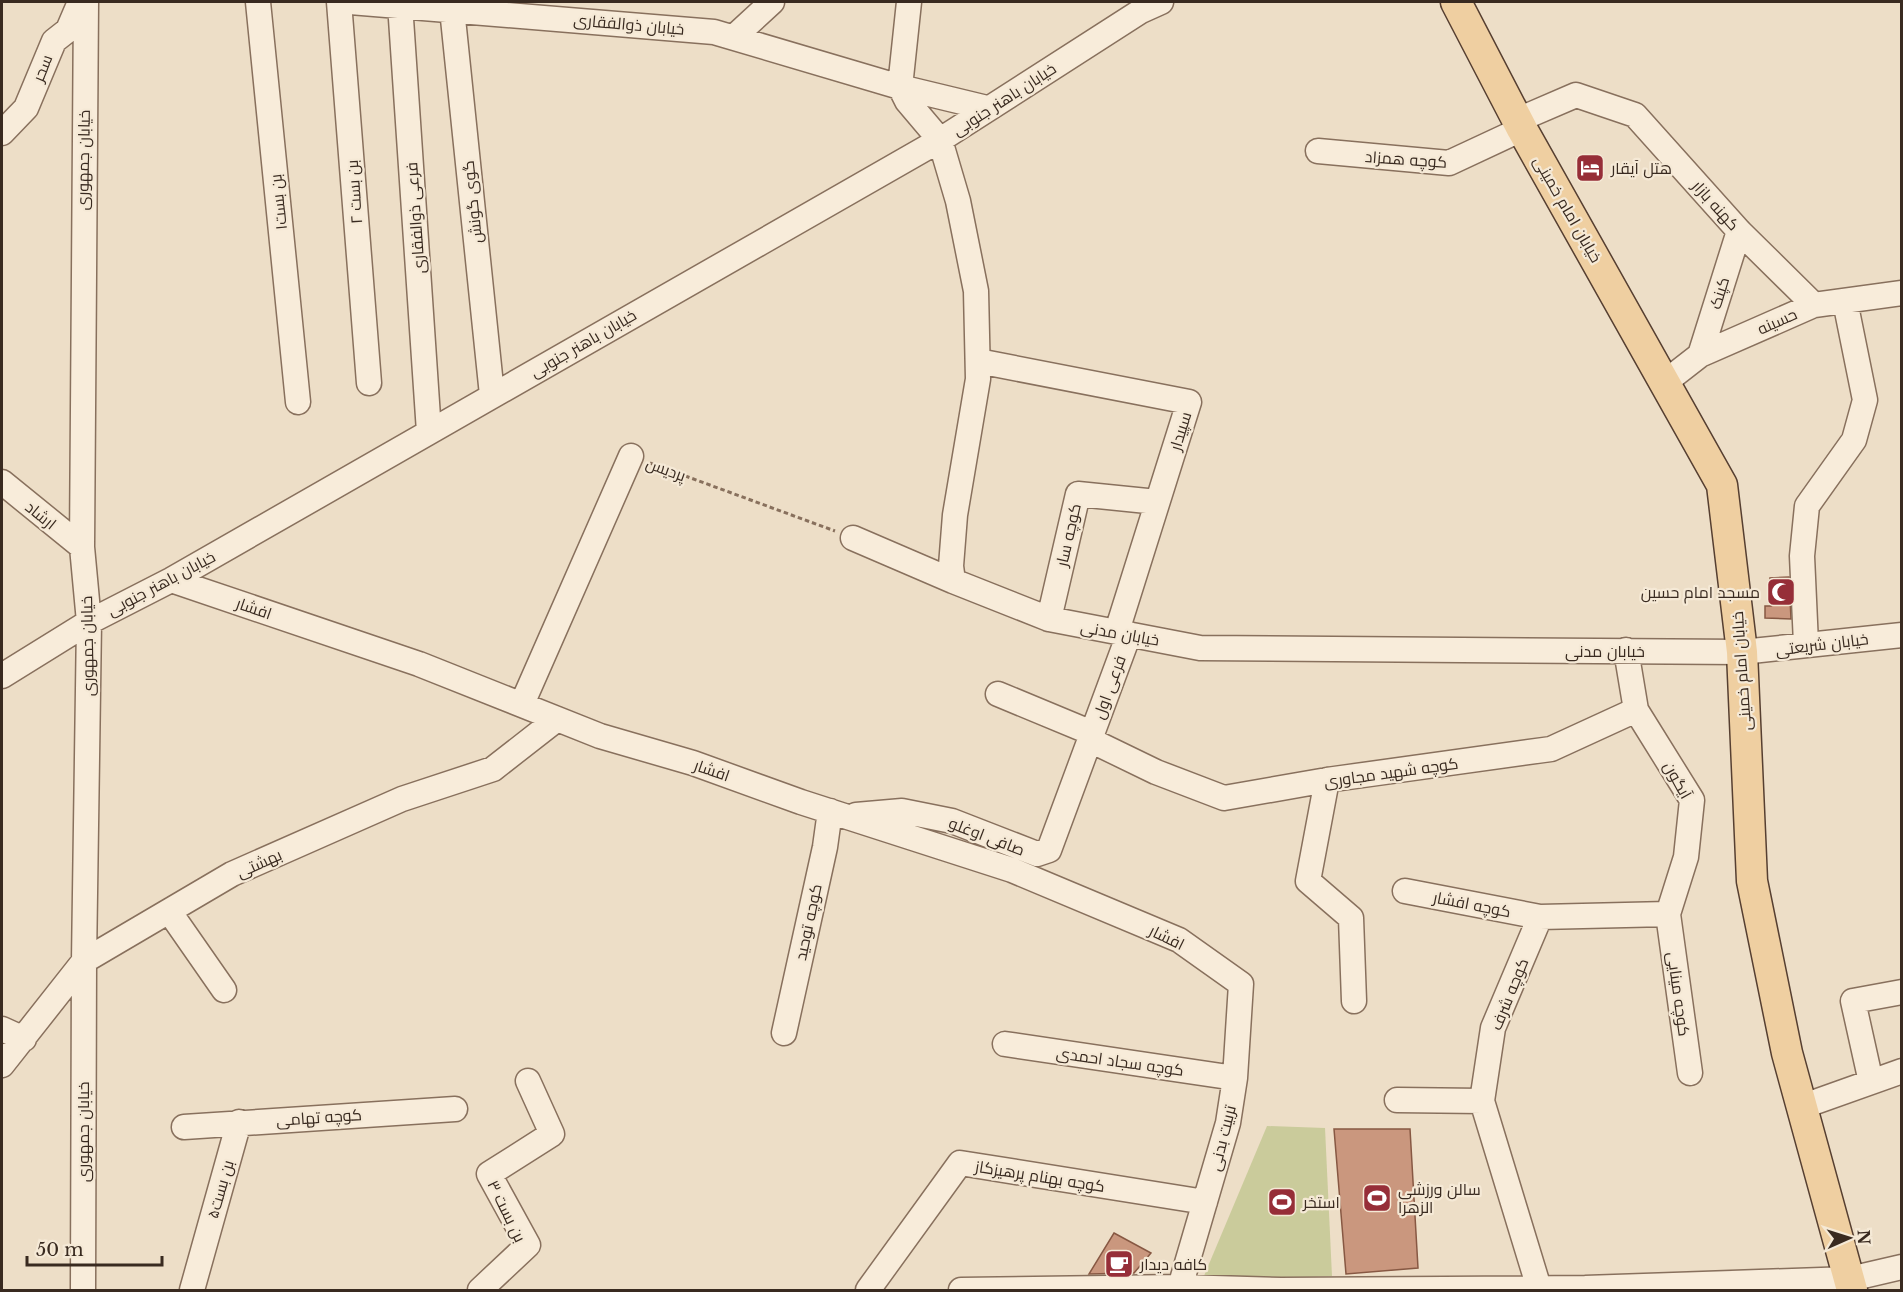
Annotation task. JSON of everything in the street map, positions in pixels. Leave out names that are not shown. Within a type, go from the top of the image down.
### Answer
[{"type":"main road","name":"خیابان امام خمینی","points":[[1456,2],[1520,125],[1659,369],[1664,383],[1722,485],[1742,652],[1752,881],[1801,1107],[1851,1285]]},
{"type":"street","name":"سحر","points":[[2,133],[26,108],[54,41],[68,30],[80,2]]},
{"type":"street","name":"خیابان جمهوری","points":[[83,1290],[84,961],[89,622],[82,547],[86,2]]},
{"type":"street","name":"بن بست۱","points":[[258,2],[298,402]]},
{"type":"street","name":"بن بست ۲","points":[[339,2],[369,383]]},
{"type":"street","name":"خیابان ذوالفقاری","points":[[350,2],[400,4],[714,32],[900,87],[987,108]]},
{"type":"street","points":[[734,37],[772,2]]},
{"type":"street","points":[[909,2],[900,87],[907,101],[940,140],[958,201],[976,291],[978,379],[955,515],[951,566],[953,580]]},
{"type":"street","name":"خیابان باهنر جنوبی","points":[[2,676],[89,622],[171,580],[940,140],[1142,11],[1161,2]]},
{"type":"street","name":"فرعی ذوالفقاری","points":[[400,4],[429,432]]},
{"type":"street","name":"گوی گونش","points":[[452,9],[492,395]]},
{"type":"street","name":"کهنه بازار","points":[[1520,125],[1576,95],[1635,115],[1739,231],[1814,304]]},
{"type":"street","name":"کوچه همزاد","points":[[1318,152],[1449,163],[1520,125]]},
{"type":"street","name":"کپنک","points":[[1700,355],[1739,231]]},
{"type":"street","name":"حسینه","points":[[1664,383],[1700,355],[1814,304],[1902,293]]},
{"type":"street","points":[[1806,644],[1802,556],[1807,506],[1854,440],[1865,400],[1845,301]]},
{"type":"street","name":"سپیدار","points":[[978,361],[1189,402],[1157,502],[1123,633]]},
{"type":"street","name":"پردیس","points":[[522,704],[631,456]]},
{"type":"street","name":"ارشاد","points":[[2,482],[82,547]]},
{"type":"street","name":"کوچه سار","points":[[1048,619],[1078,494],[1157,502]]},
{"type":"street","points":[[853,538],[953,580]]},
{"type":"street","name":"افشار","points":[[171,580],[419,664],[600,736],[693,763],[837,814],[1012,870],[1179,940],[1241,984]]},
{"type":"street","name":"خیابان مدنی","points":[[953,580],[1048,619],[1200,648],[1742,652]]},
{"type":"street","name":"فرعی اول","points":[[1091,737],[1123,633]]},
{"type":"street","name":"خیابان شریعتی","points":[[1742,652],[1773,651],[1806,644],[1902,635]]},
{"type":"street","points":[[1626,650],[1636,710]]},
{"type":"street","name":"کوچه شهید مجاوری","points":[[998,694],[1091,737],[1156,772],[1224,798],[1327,780],[1551,749],[1636,710]]},
{"type":"street","name":"آیگون","points":[[1636,710],[1692,800],[1686,857],[1668,914]]},
{"type":"street","name":"بهشتی","points":[[2,1065],[84,961],[232,874],[402,799],[493,769],[557,718]]},
{"type":"street","name":"صافی اوغلو","points":[[837,814],[902,811],[952,820],[1037,854],[1049,850],[1091,737]]},
{"type":"street","points":[[1327,780],[1308,881],[1352,918],[1354,1001]]},
{"type":"street","name":"کوچه توحید","points":[[784,1033],[825,847],[837,814]]},
{"type":"street","name":"کوچه افشار","points":[[1405,891],[1540,917]]},
{"type":"street","points":[[169,911],[224,990]]},
{"type":"street","points":[[1540,917],[1668,914]]},
{"type":"street","name":"کوچه مینایی","points":[[1668,914],[1690,1073]]},
{"type":"street","name":"کوچه شرف","points":[[1539,1288],[1482,1101],[1493,1028],[1540,917]]},
{"type":"street","name":"تربیت بدنی","points":[[1180,1287],[1228,1124],[1235,1078],[1241,984]]},
{"type":"street","points":[[1872,1082],[1853,1001],[1902,992]]},
{"type":"street","points":[[2,1029],[24,1039]]},
{"type":"street","name":"کوچه سجاد احمدی","points":[[1005,1044],[1235,1078]]},
{"type":"street","points":[[1801,1107],[1902,1071]]},
{"type":"street","name":"بن بست ۳","points":[[480,1290],[528,1245],[489,1174],[552,1134],[528,1081]]},
{"type":"street","points":[[1397,1100],[1482,1101]]},
{"type":"street","name":"کوچه تهامی","points":[[184,1126],[455,1108]]},
{"type":"street","name":"بن بست۵","points":[[192,1290],[239,1122]]},
{"type":"street","name":"کوچه بهنام پرهیزکاز","points":[[868,1290],[960,1163],[1205,1202]]},
{"type":"street","points":[[961,1290],[1180,1287],[1281,1290],[1585,1289],[1851,1285],[1902,1267]]},
{"type":"path","name":"پردیس","points":[[631,456],[853,538]]},
{"type":"green space","name":"استخر","points":[[1267,1126],[1325,1128],[1332,1276],[1201,1283]]},
{"type":"building","name":"مسجد امام حسین","points":[[1789,577],[1791,619],[1765,618],[1765,606],[1771,606],[1770,578]]},
{"type":"building","name":"سالن ورزشی الزهرا","points":[[1334,1129],[1410,1129],[1418,1268],[1346,1274]]},
{"type":"building","name":"کافه دیدار","points":[[1114,1233],[1151,1253],[1134,1273],[1089,1274]]},
{"type":"place","name":"هتل آیقار","points":[[1590,168]]},
{"type":"place","name":"مسجد امام حسین","points":[[1781,592]]},
{"type":"place","name":"سالن ورزشی الزهرا","points":[[1377,1198]]},
{"type":"place","name":"استخر","points":[[1282,1202]]},
{"type":"place","name":"کافه دیدار","points":[[1119,1264]]}]
